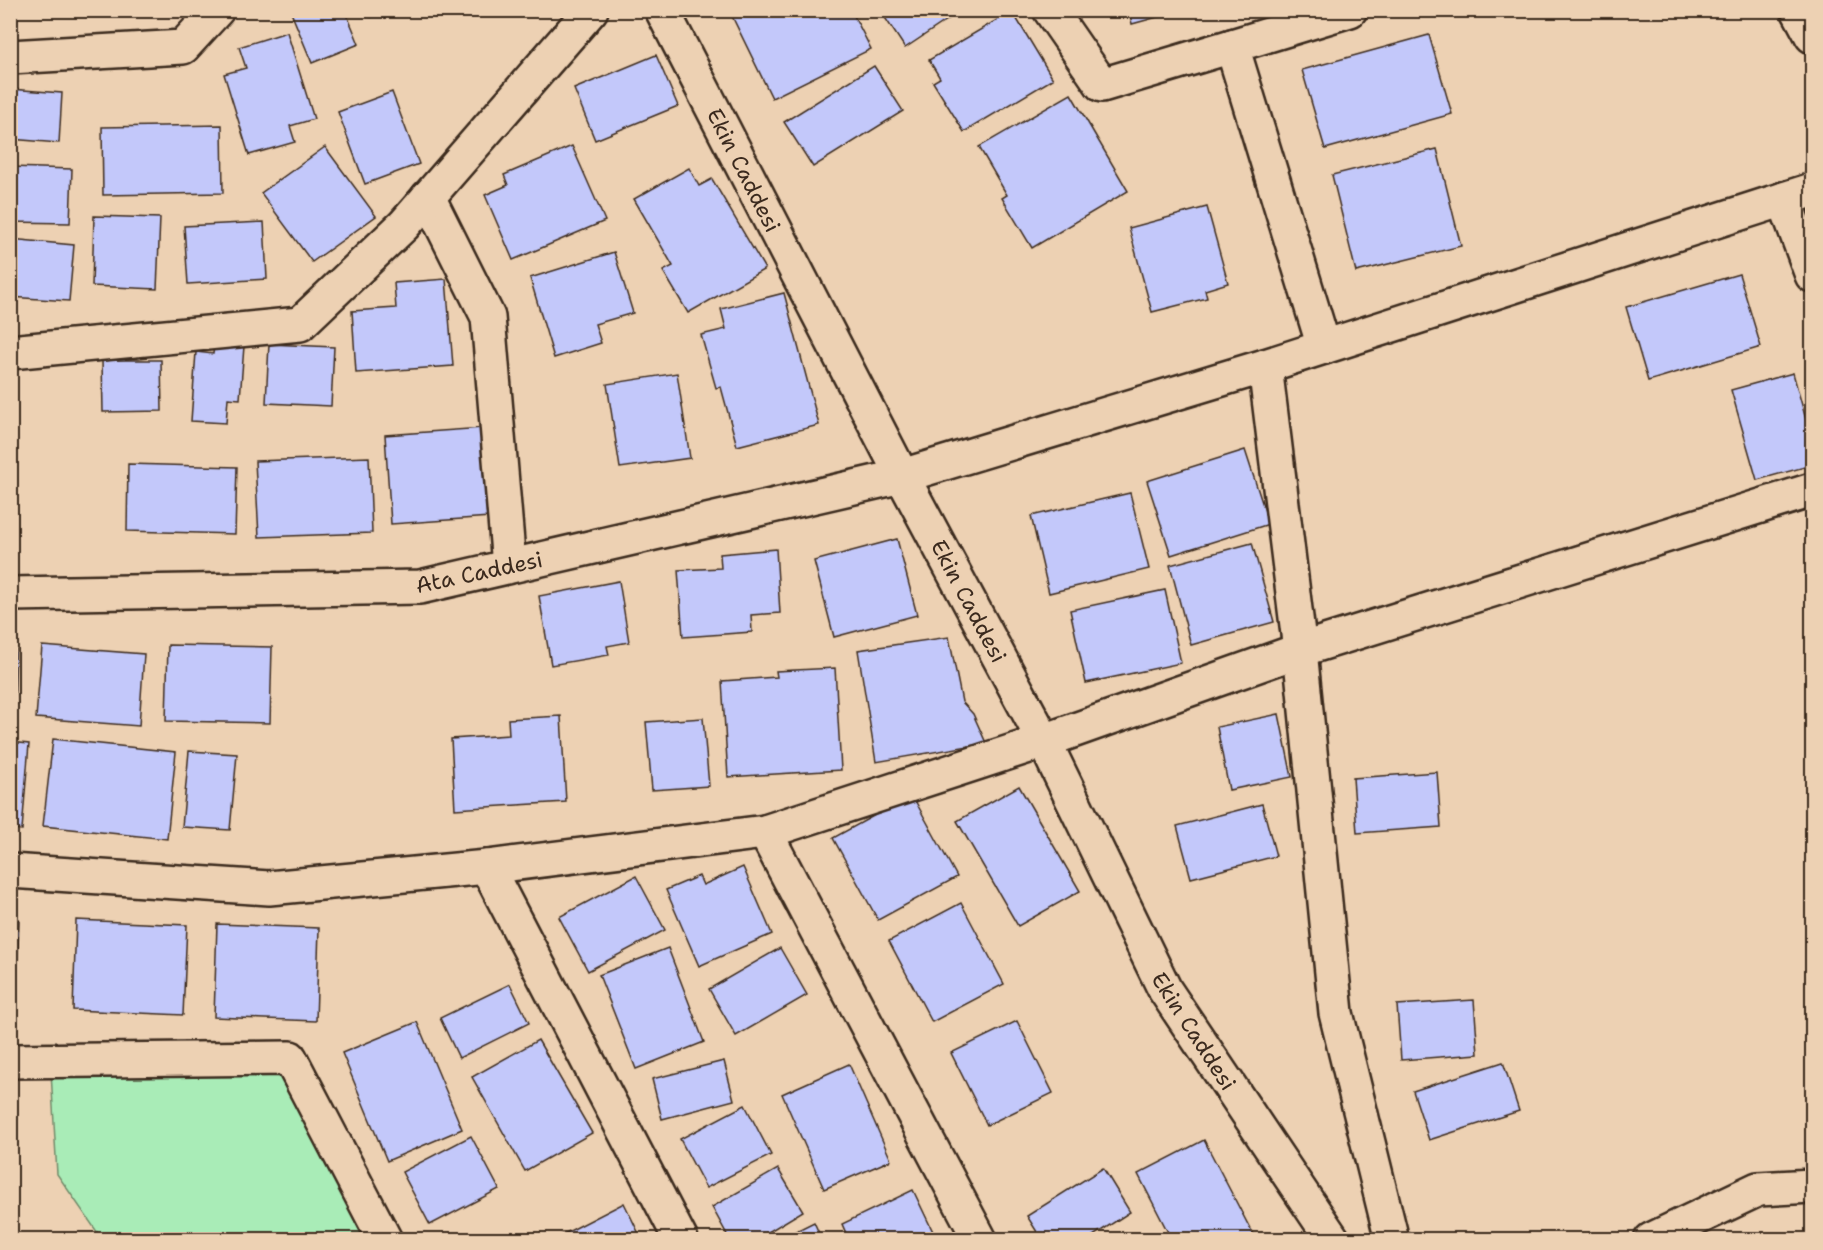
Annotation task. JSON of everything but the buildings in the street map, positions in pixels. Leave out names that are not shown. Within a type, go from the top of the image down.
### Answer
[{"type":"street","points":[[10,57],[183,47],[217,10]]},
{"type":"street","points":[[10,352],[300,324],[404,225],[591,10]]},
{"type":"street","name":"Ekin Caddesi","points":[[662,10],[902,476],[1044,741],[1165,990],[1334,1239]]},
{"type":"street","points":[[1050,10],[1102,85],[1350,10]]},
{"type":"street","points":[[1798,10],[1812,36]]},
{"type":"street","points":[[1232,46],[1324,347]]},
{"type":"street","points":[[1798,195],[1812,275]]},
{"type":"street","name":"Ata Caddesi","points":[[10,594],[420,587],[902,476],[1264,366],[1798,195]]},
{"type":"street","points":[[428,197],[488,317],[509,566]]},
{"type":"street","points":[[1264,366],[1300,650],[1336,1013],[1392,1239]]},
{"type":"street","points":[[10,871],[269,888],[487,867],[765,832],[1044,741],[1300,650],[1812,490]]},
{"type":"street","points":[[765,832],[980,1239]]},
{"type":"street","points":[[487,867],[681,1239]]},
{"type":"street","points":[[10,1061],[290,1058],[385,1239]]},
{"type":"street","points":[[1651,1239],[1758,1189],[1812,1186]]},
{"type":"green space","points":[[283,1071],[364,1239],[102,1239],[57,1174],[51,1072]]}]
